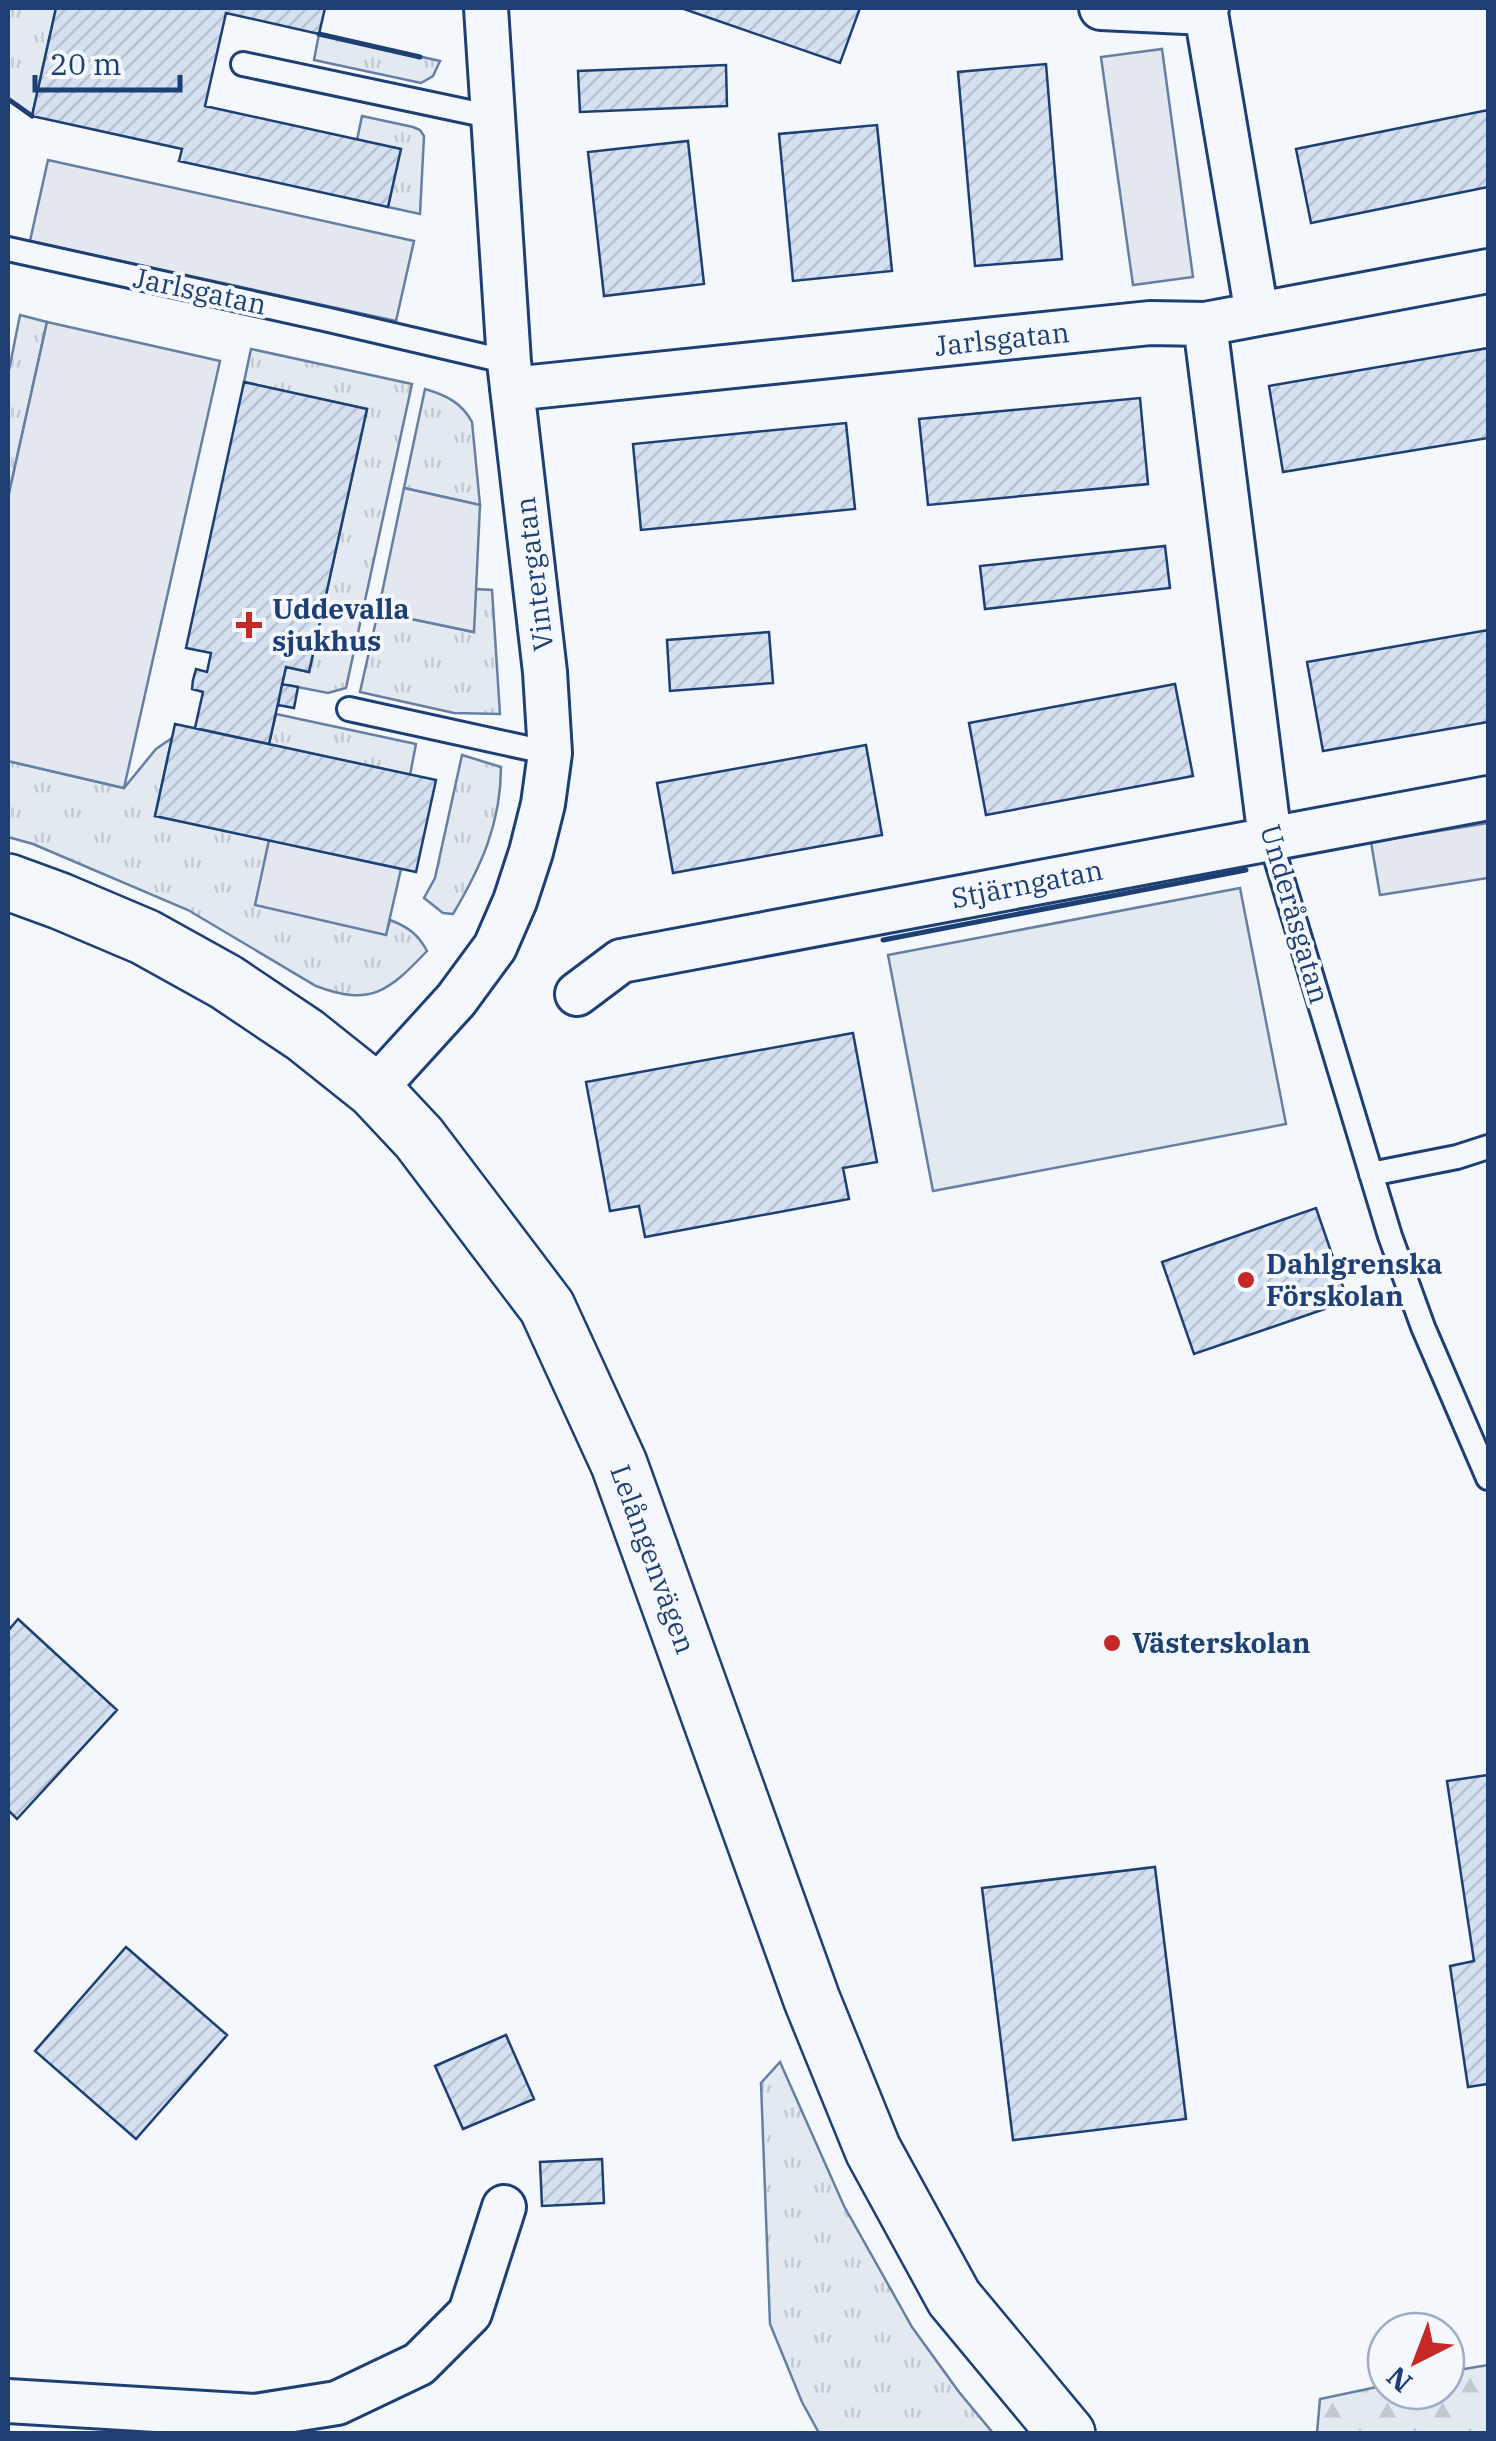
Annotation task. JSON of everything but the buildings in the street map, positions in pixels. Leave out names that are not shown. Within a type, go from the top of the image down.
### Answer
[{"type":"street","name":"Vintergatan","points":[[374,1090],[456,1000],[494,947],[516,901],[531,852],[550,753],[546,672],[510,376],[486,8]]},
{"type":"street","points":[[1100,8],[1206,10],[1256,314]]},
{"type":"street","name":"Jarlsgatan","points":[[510,376],[1150,323],[1205,324],[1488,271]]},
{"type":"street","name":"Underåsgatan","points":[[1205,324],[1270,839]]},
{"type":"street","name":"Stjärngatan","points":[[577,994],[621,961],[1488,798]]},
{"type":"street","name":"Lelångenvägen","points":[[8,882],[60,900],[145,938],[226,982],[305,1034],[374,1090],[420,1138],[547,1306],[619,1464],[812,2000],[874,2150],[954,2298],[1067,2434]]},
{"type":"street","points":[[8,2401],[255,2416],[337,2403],[419,2364],[470,2312],[504,2207]]},
{"type":"lane","points":[[242,64],[493,117]]},
{"type":"lane","name":"Jarlsgatan","points":[[8,249],[329,320],[510,376]]},
{"type":"lane","points":[[349,709],[550,753]]},
{"type":"lane","name":"Underåsgatan","points":[[1270,839],[1390,1236],[1423,1328],[1488,1478]]},
{"type":"lane","points":[[1371,1174],[1488,1147]]},
{"type":"green space","points":[[8,8],[56,8],[32,116],[8,99]]},
{"type":"green space","points":[[319,34],[440,61],[433,76],[421,83],[314,60]]},
{"type":"green space","points":[[362,116],[413,127],[424,136],[420,214],[388,207],[400,149],[357,140]]},
{"type":"green space","points":[[20,315],[47,322],[8,498],[8,375]]},
{"type":"green space","points":[[251,349],[412,384],[346,688],[328,693],[282,684],[286,667],[309,672],[367,409],[244,382]]},
{"type":"green space","points":[[425,389],[453,401],[472,422],[480,505],[404,488]]},
{"type":"green space","points":[[476,589],[492,590],[500,714],[454,713],[360,692],[378,612],[473,632]]},
{"type":"green space","points":[[276,714],[416,744],[410,775],[269,744]]},
{"type":"green space","points":[[172,738],[155,816],[269,840],[386,934],[390,920],[412,932],[427,951],[378,991],[365,995],[335,992],[316,986],[188,910],[8,837],[8,761],[124,788],[156,749]]},
{"type":"green space","points":[[462,755],[501,767],[500,787],[488,844],[453,914],[443,913],[424,898],[435,878]]},
{"type":"green space","points":[[1240,888],[1286,1124],[933,1191],[888,955]]},
{"type":"green space","points":[[780,2062],[844,2206],[912,2327],[993,2433],[819,2433],[770,2324],[761,2083]]},
{"type":"green space","points":[[1488,2365],[1488,2433],[1317,2433],[1320,2399],[1366,2389],[1366,2411],[1466,2411],[1466,2369]]},
{"type":"shaded area","points":[[1162,49],[1193,277],[1133,285],[1101,57]]},
{"type":"shaded area","points":[[48,160],[414,241],[396,321],[30,241]]},
{"type":"shaded area","points":[[47,322],[220,361],[124,788],[8,761],[8,498]]},
{"type":"shaded area","points":[[404,488],[480,505],[474,632],[378,612]]},
{"type":"shaded area","points":[[1488,823],[1488,878],[1380,895],[1371,842]]},
{"type":"shaded area","points":[[269,840],[401,869],[386,935],[255,905]]},
{"type":"wall","points":[[319,34],[420,57]]},
{"type":"wall","points":[[8,99],[32,116]]},
{"type":"wall","points":[[883,940],[1246,870]]},
{"type":"place","name":"Uddevalla sjukhus","points":[[249,625]]},
{"type":"place","name":"Dahlgrenska Förskolan","points":[[1246,1280]]},
{"type":"place","name":"Västerskolan","points":[[1112,1643]]}]
